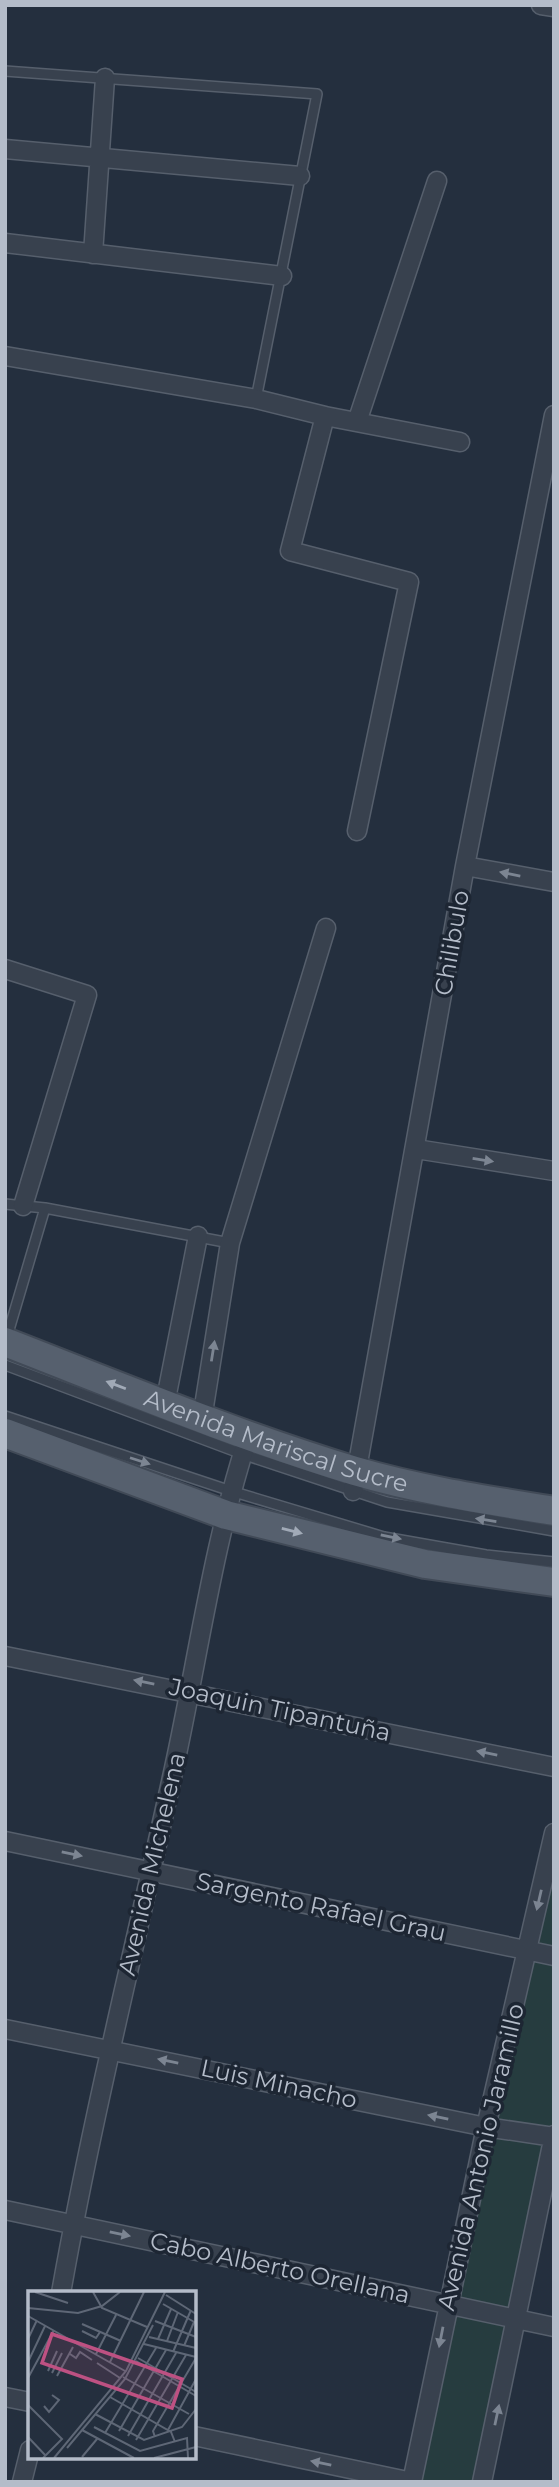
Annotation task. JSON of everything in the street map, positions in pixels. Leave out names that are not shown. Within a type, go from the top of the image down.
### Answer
[{"type":"main road","name":"Avenida Mariscal Sucre","points":[[5,1342],[202,1419],[245,1445],[356,1481],[554,1511]]},
{"type":"main road","points":[[5,1433],[425,1564],[554,1582]]},
{"type":"street","points":[[541,5],[554,7]]},
{"type":"street","points":[[93,254],[105,78]]},
{"type":"street","points":[[5,149],[300,176]]},
{"type":"street","points":[[357,422],[437,181]]},
{"type":"street","points":[[5,243],[282,276]]},
{"type":"street","points":[[5,356],[256,399],[324,416],[460,442]]},
{"type":"street","name":"Chilibulo","points":[[356,1481],[466,866],[550,456],[554,415]]},
{"type":"street","points":[[324,416],[290,551],[409,582],[357,831]]},
{"type":"street","points":[[466,866],[554,882]]},
{"type":"street","points":[[202,1419],[230,1243],[326,928]]},
{"type":"street","points":[[5,969],[87,995],[14,1205]]},
{"type":"street","points":[[416,1149],[554,1171]]},
{"type":"street","points":[[164,1404],[198,1236]]},
{"type":"street","name":"Avenida Michelena","points":[[61,2291],[110,2049],[152,1871],[229,1503],[245,1445]]},
{"type":"street","name":"Joaquin Tipantuña","points":[[5,1656],[191,1691],[554,1767]]},
{"type":"street","name":"Avenida Antonio Jaramillo","points":[[412,2482],[486,2127],[554,1833]]},
{"type":"street","name":"Sargento Rafael Grau","points":[[5,1841],[554,1956]]},
{"type":"street","name":"Luis Minacho","points":[[5,2029],[486,2127],[554,2136]]},
{"type":"street","points":[[482,2482],[554,2136]]},
{"type":"street","name":"Cabo Alberto Orellana","points":[[5,2210],[554,2327]]},
{"type":"street","points":[[5,2397],[28,2402]]},
{"type":"street","points":[[196,2436],[412,2482]]},
{"type":"street","points":[[22,2482],[28,2458]]},
{"type":"lane","points":[[5,71],[317,94],[256,399]]},
{"type":"lane","points":[[14,1205],[45,1208],[230,1243]]},
{"type":"lane","points":[[5,1342],[45,1208]]},
{"type":"lane","points":[[5,1365],[245,1445]]},
{"type":"lane","points":[[5,1416],[229,1503],[384,1537],[486,1555],[554,1562]]},
{"type":"lane","points":[[356,1481],[387,1502],[554,1531]]},
{"type":"green space","points":[[554,1833],[554,2135],[482,2482],[412,2482]]}]
